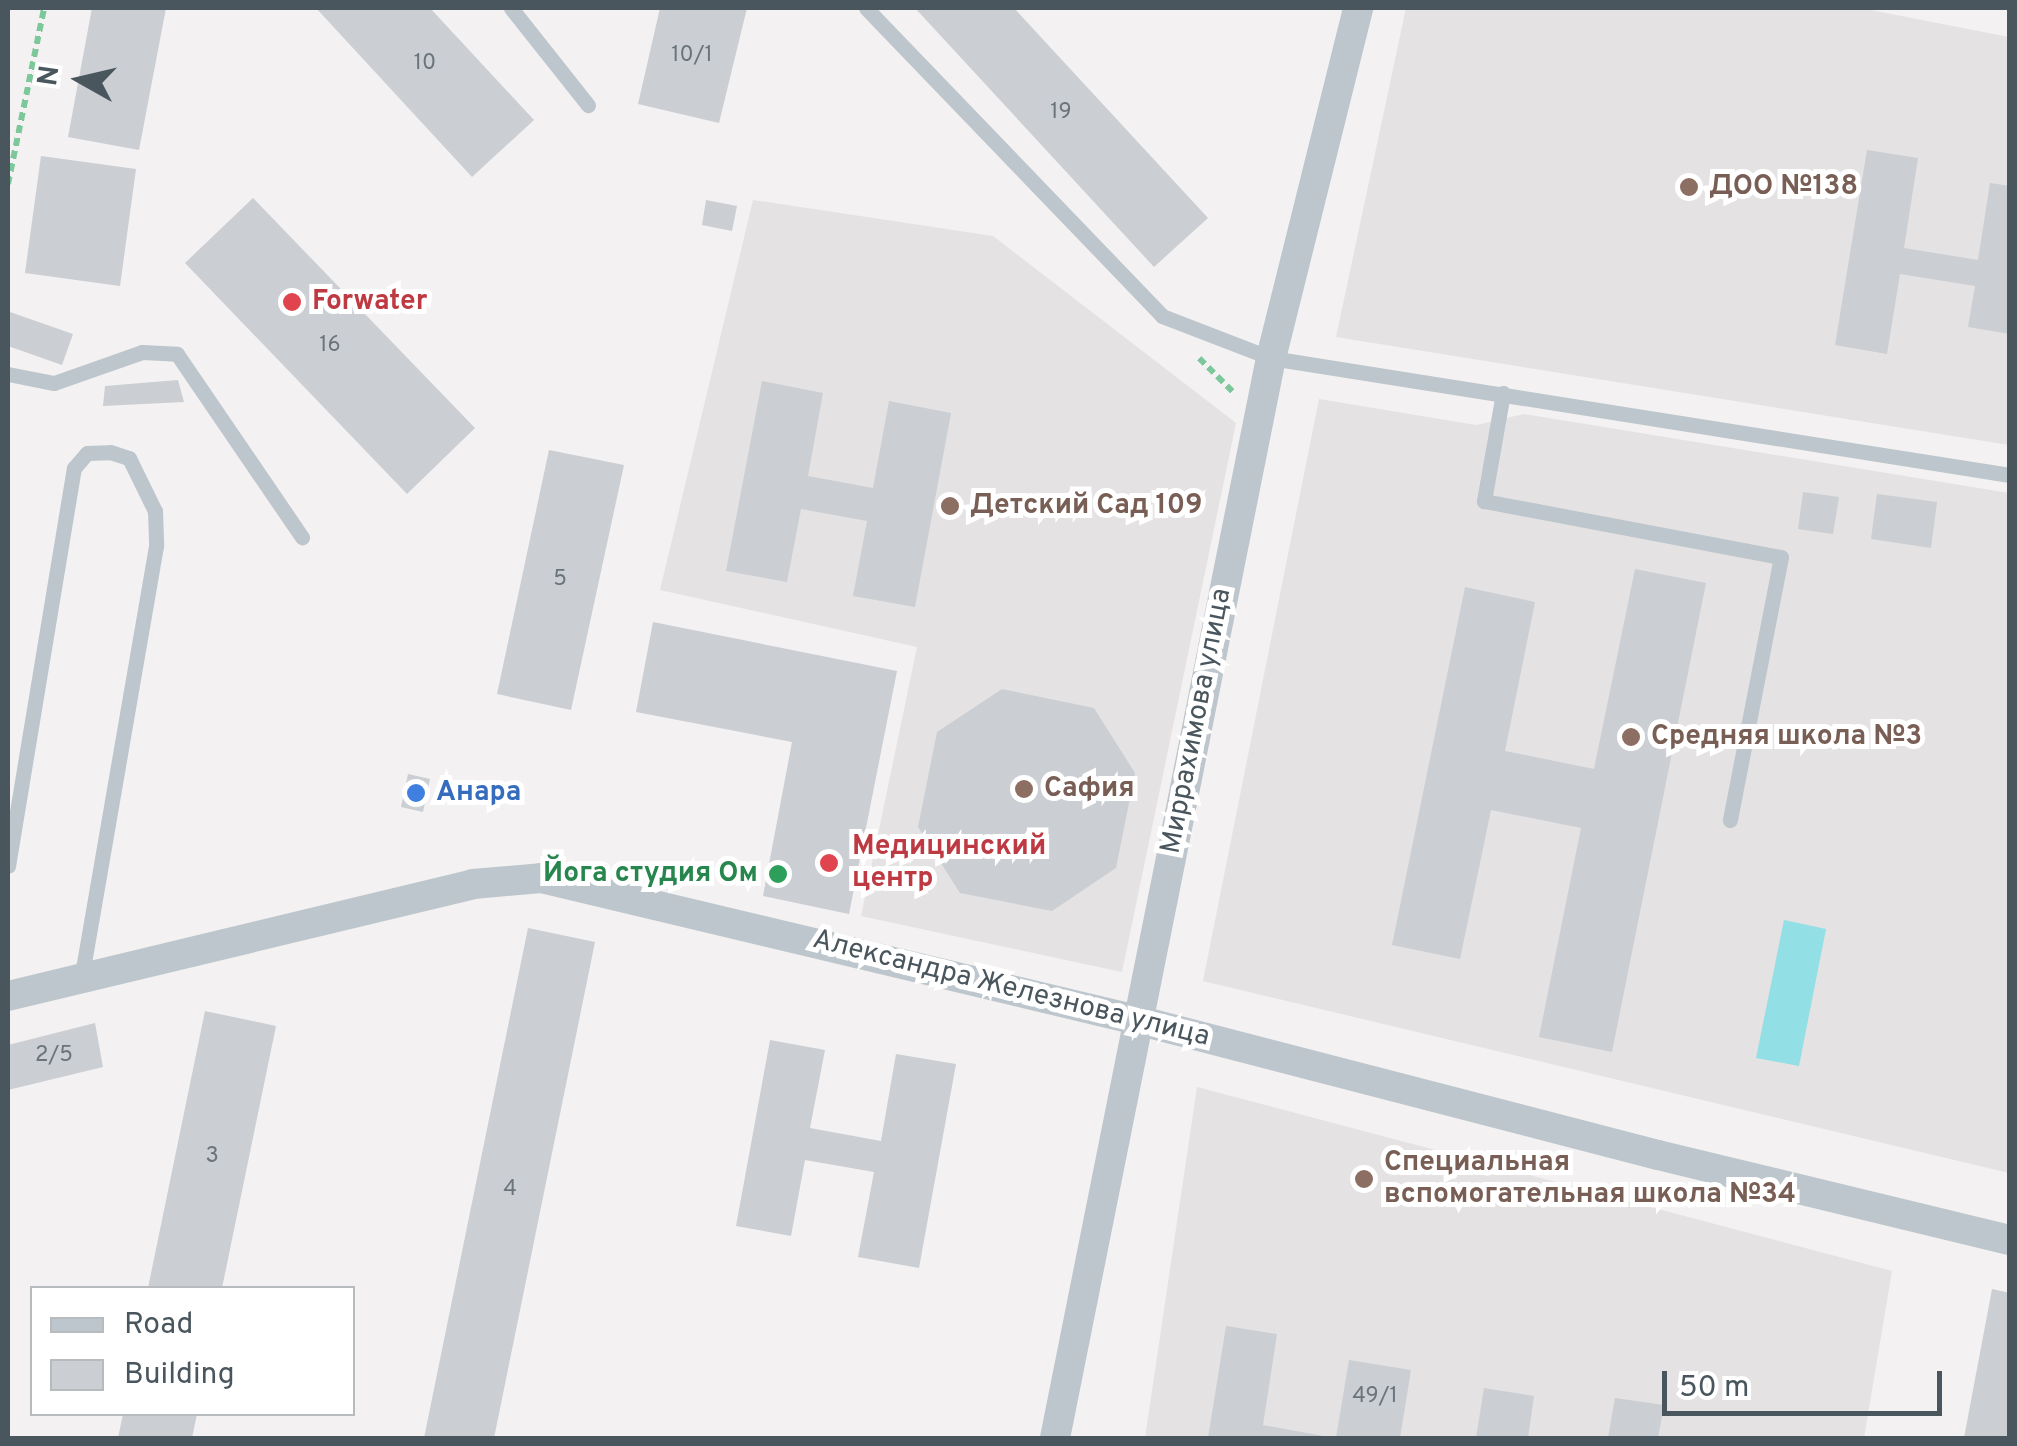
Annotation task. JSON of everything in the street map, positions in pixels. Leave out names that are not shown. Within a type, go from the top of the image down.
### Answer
[{"type":"street","name":"Миррахимова улица","points":[[1055,1438],[1270,358],[1357,8]]},
{"type":"street","name":"Александра Железнова улица","points":[[8,996],[473,884],[541,878],[1137,1020],[1658,1155],[2010,1240]]},
{"type":"lane","points":[[511,8],[588,105]]},
{"type":"lane","points":[[866,8],[1162,316],[1270,358],[2010,476]]},
{"type":"lane","points":[[8,374],[54,383],[142,352],[177,354],[302,537]]},
{"type":"lane","points":[[1504,393],[1484,501],[1781,557],[1730,820]]},
{"type":"lane","points":[[8,866],[74,468],[87,453],[110,452],[129,458],[155,511],[156,546],[82,978]]},
{"type":"path","points":[[8,184],[44,8]]},
{"type":"path","points":[[1162,316],[1210,372],[1232,392],[1260,407]]},
{"type":"shaded area","name":"ДОО №138","points":[[1406,8],[1860,8],[2009,37],[2009,445],[1336,337]]},
{"type":"shaded area","name":"Детский Сад 109","points":[[753,200],[993,236],[1236,423],[1122,972],[861,916],[917,647],[660,590]]},
{"type":"shaded area","name":"Средняя школа №3","points":[[1319,399],[1476,425],[1524,414],[2009,493],[2009,1173],[1203,981]]},
{"type":"shaded area","name":"Специальная вспомогательная школа №34","points":[[1197,1087],[1892,1271],[1864,1438],[1145,1438]]},
{"type":"water","points":[[1784,920],[1826,929],[1799,1066],[1756,1058]]},
{"type":"building","points":[[92,8],[166,8],[139,150],[68,137]]},
{"type":"building","points":[[316,8],[430,8],[534,120],[472,177]]},
{"type":"building","points":[[660,8],[747,8],[719,123],[638,104]]},
{"type":"building","points":[[915,8],[1014,8],[1208,218],[1154,267]]},
{"type":"building","points":[[1867,150],[1918,158],[1904,248],[1978,260],[1990,183],[2010,186],[2010,334],[1968,327],[1975,286],[1900,274],[1887,354],[1835,345]]},
{"type":"building","points":[[41,156],[136,169],[120,286],[25,273]]},
{"type":"building","points":[[253,198],[475,428],[407,494],[185,263]]},
{"type":"building","points":[[706,200],[737,206],[732,231],[702,225]]},
{"type":"building","points":[[10,312],[73,334],[62,365],[8,346]]},
{"type":"building","points":[[178,380],[184,402],[103,406],[105,386]]},
{"type":"building","points":[[762,381],[823,393],[808,476],[873,488],[889,401],[951,413],[915,607],[853,596],[867,521],[801,509],[787,582],[726,571]]},
{"type":"building","points":[[549,450],[624,465],[571,710],[497,694]]},
{"type":"building","points":[[1803,492],[1839,497],[1833,534],[1798,529]]},
{"type":"building","points":[[1877,494],[1937,502],[1931,548],[1871,539]]},
{"type":"building","points":[[1635,569],[1706,583],[1612,1052],[1539,1037],[1581,828],[1491,810],[1460,959],[1392,945],[1465,587],[1535,602],[1505,751],[1594,769]]},
{"type":"building","points":[[653,622],[897,671],[849,914],[763,896],[792,742],[636,712]]},
{"type":"building","points":[[1002,689],[1094,708],[1135,773],[1116,868],[1052,911],[960,893],[918,827],[937,732]]},
{"type":"building","name":"Анара","points":[[408,774],[430,779],[423,812],[401,807]]},
{"type":"building","points":[[528,928],[595,942],[494,1438],[424,1438]]},
{"type":"building","points":[[205,1011],[276,1026],[222,1286],[148,1286]]},
{"type":"building","points":[[95,1023],[103,1067],[8,1090],[8,1045]]},
{"type":"building","points":[[770,1040],[825,1050],[810,1128],[881,1141],[896,1054],[956,1064],[919,1268],[858,1257],[874,1172],[805,1160],[791,1236],[736,1226]]},
{"type":"building","points":[[1992,1289],[2010,1293],[2010,1438],[1964,1438]]},
{"type":"building","points":[[1226,1326],[1277,1334],[1263,1425],[1334,1438],[1208,1438]]},
{"type":"building","points":[[1349,1360],[1411,1370],[1400,1438],[1336,1438]]},
{"type":"building","points":[[1484,1388],[1534,1396],[1528,1438],[1476,1438]]},
{"type":"building","points":[[1615,1398],[1664,1405],[1658,1438],[1608,1438]]},
{"type":"building","points":[[123,1416],[197,1416],[192,1438],[118,1438]]},
{"type":"place","name":"ДОО №138","points":[[1689,187]]},
{"type":"place","name":"Forwater","points":[[292,302]]},
{"type":"place","name":"Детский Сад 109","points":[[950,506]]},
{"type":"place","name":"Средняя школа №3","points":[[1631,737]]},
{"type":"place","name":"Сафия","points":[[1024,789]]},
{"type":"place","name":"Анара","points":[[416,793]]},
{"type":"place","name":"Медицинский центр","points":[[829,863]]},
{"type":"place","name":"Йога студия Ом","points":[[778,874]]},
{"type":"place","name":"Специальная вспомогательная школа №34","points":[[1364,1179]]}]
